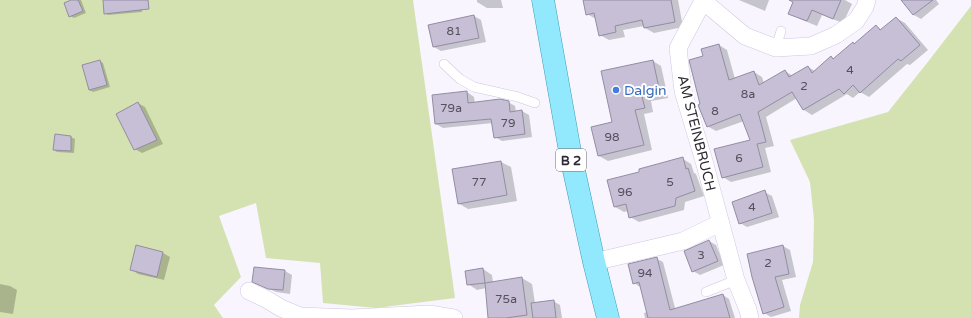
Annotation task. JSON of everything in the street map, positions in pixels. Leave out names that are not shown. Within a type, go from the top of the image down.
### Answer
[{"type":"main road","name":"B 2","points":[[543,0],[571,157],[608,318]]},
{"type":"street","points":[[703,0],[745,36],[776,48],[811,46],[836,35],[856,22],[865,7],[867,0]]},
{"type":"street","name":"AM STEINBRUCH","points":[[703,0],[678,48],[683,91],[704,161],[736,280],[750,318]]},
{"type":"street","points":[[594,262],[683,241],[720,224]]},
{"type":"street","points":[[249,292],[300,316],[352,318],[429,314],[454,318]]},
{"type":"lane","points":[[776,48],[781,31]]},
{"type":"lane","points":[[444,64],[460,79],[474,87],[518,97],[535,103]]},
{"type":"lane","points":[[706,292],[736,280]]},
{"type":"green space","points":[[0,0],[413,0],[455,298],[376,308],[323,303],[320,263],[266,258],[256,203],[219,216],[241,277],[214,305],[223,318],[0,318]]},
{"type":"green space","points":[[971,6],[971,318],[799,318],[800,305],[813,262],[814,220],[810,182],[790,140],[888,112]]},
{"type":"building","points":[[71,0],[78,0],[83,11],[69,17],[64,3]]},
{"type":"building","points":[[103,0],[148,0],[149,9],[104,14]]},
{"type":"building","points":[[583,0],[671,0],[675,22],[644,28],[642,20],[615,26],[616,32],[599,36],[594,13],[586,15]]},
{"type":"building","points":[[789,0],[841,0],[833,19],[812,10],[807,21],[788,14],[793,2]]},
{"type":"building","points":[[901,0],[933,0],[913,15]]},
{"type":"building","points":[[474,15],[479,38],[433,47],[428,25]]},
{"type":"building","points":[[896,17],[920,45],[901,61],[898,59],[860,93],[853,85],[844,94],[839,89],[803,110],[792,92],[758,112],[766,142],[757,144],[763,167],[722,178],[714,149],[750,140],[740,114],[707,127],[698,105],[700,104],[689,60],[703,56],[701,49],[719,44],[729,80],[754,71],[759,85],[785,70],[789,77],[808,66],[812,73],[831,56],[833,59],[853,42],[854,44],[876,25],[880,30]]},
{"type":"building","points":[[100,60],[107,85],[89,90],[82,65]]},
{"type":"building","points":[[653,60],[660,93],[642,97],[645,108],[635,110],[644,145],[598,156],[591,127],[612,122],[601,71]]},
{"type":"building","points":[[467,91],[468,103],[500,99],[509,101],[510,112],[522,110],[525,134],[494,138],[491,119],[435,124],[432,95]]},
{"type":"building","points":[[138,102],[157,140],[134,150],[116,114]]},
{"type":"building","points":[[55,134],[71,136],[71,151],[53,150]]},
{"type":"building","points":[[683,157],[695,191],[676,198],[675,206],[629,218],[626,204],[614,207],[607,180],[639,172],[639,169]]},
{"type":"building","points":[[501,161],[507,195],[458,204],[452,169]]},
{"type":"building","points":[[765,190],[772,213],[739,224],[732,202]]},
{"type":"building","points":[[709,240],[718,261],[692,272],[684,251]]},
{"type":"building","points":[[136,245],[163,252],[157,277],[130,270]]},
{"type":"building","points":[[783,245],[789,274],[775,277],[784,307],[763,314],[747,254]]},
{"type":"building","points":[[657,257],[670,310],[723,294],[730,318],[648,318],[639,282],[633,284],[628,264]]},
{"type":"building","points":[[254,267],[285,270],[283,290],[268,289],[252,282]]},
{"type":"building","points":[[483,268],[485,283],[467,285],[465,271]]},
{"type":"building","points":[[522,277],[527,315],[506,318],[488,318],[485,283]]},
{"type":"building","points":[[554,300],[556,318],[533,318],[531,303]]},
{"type":"place","name":"Dalgin","points":[[616,90]]}]
